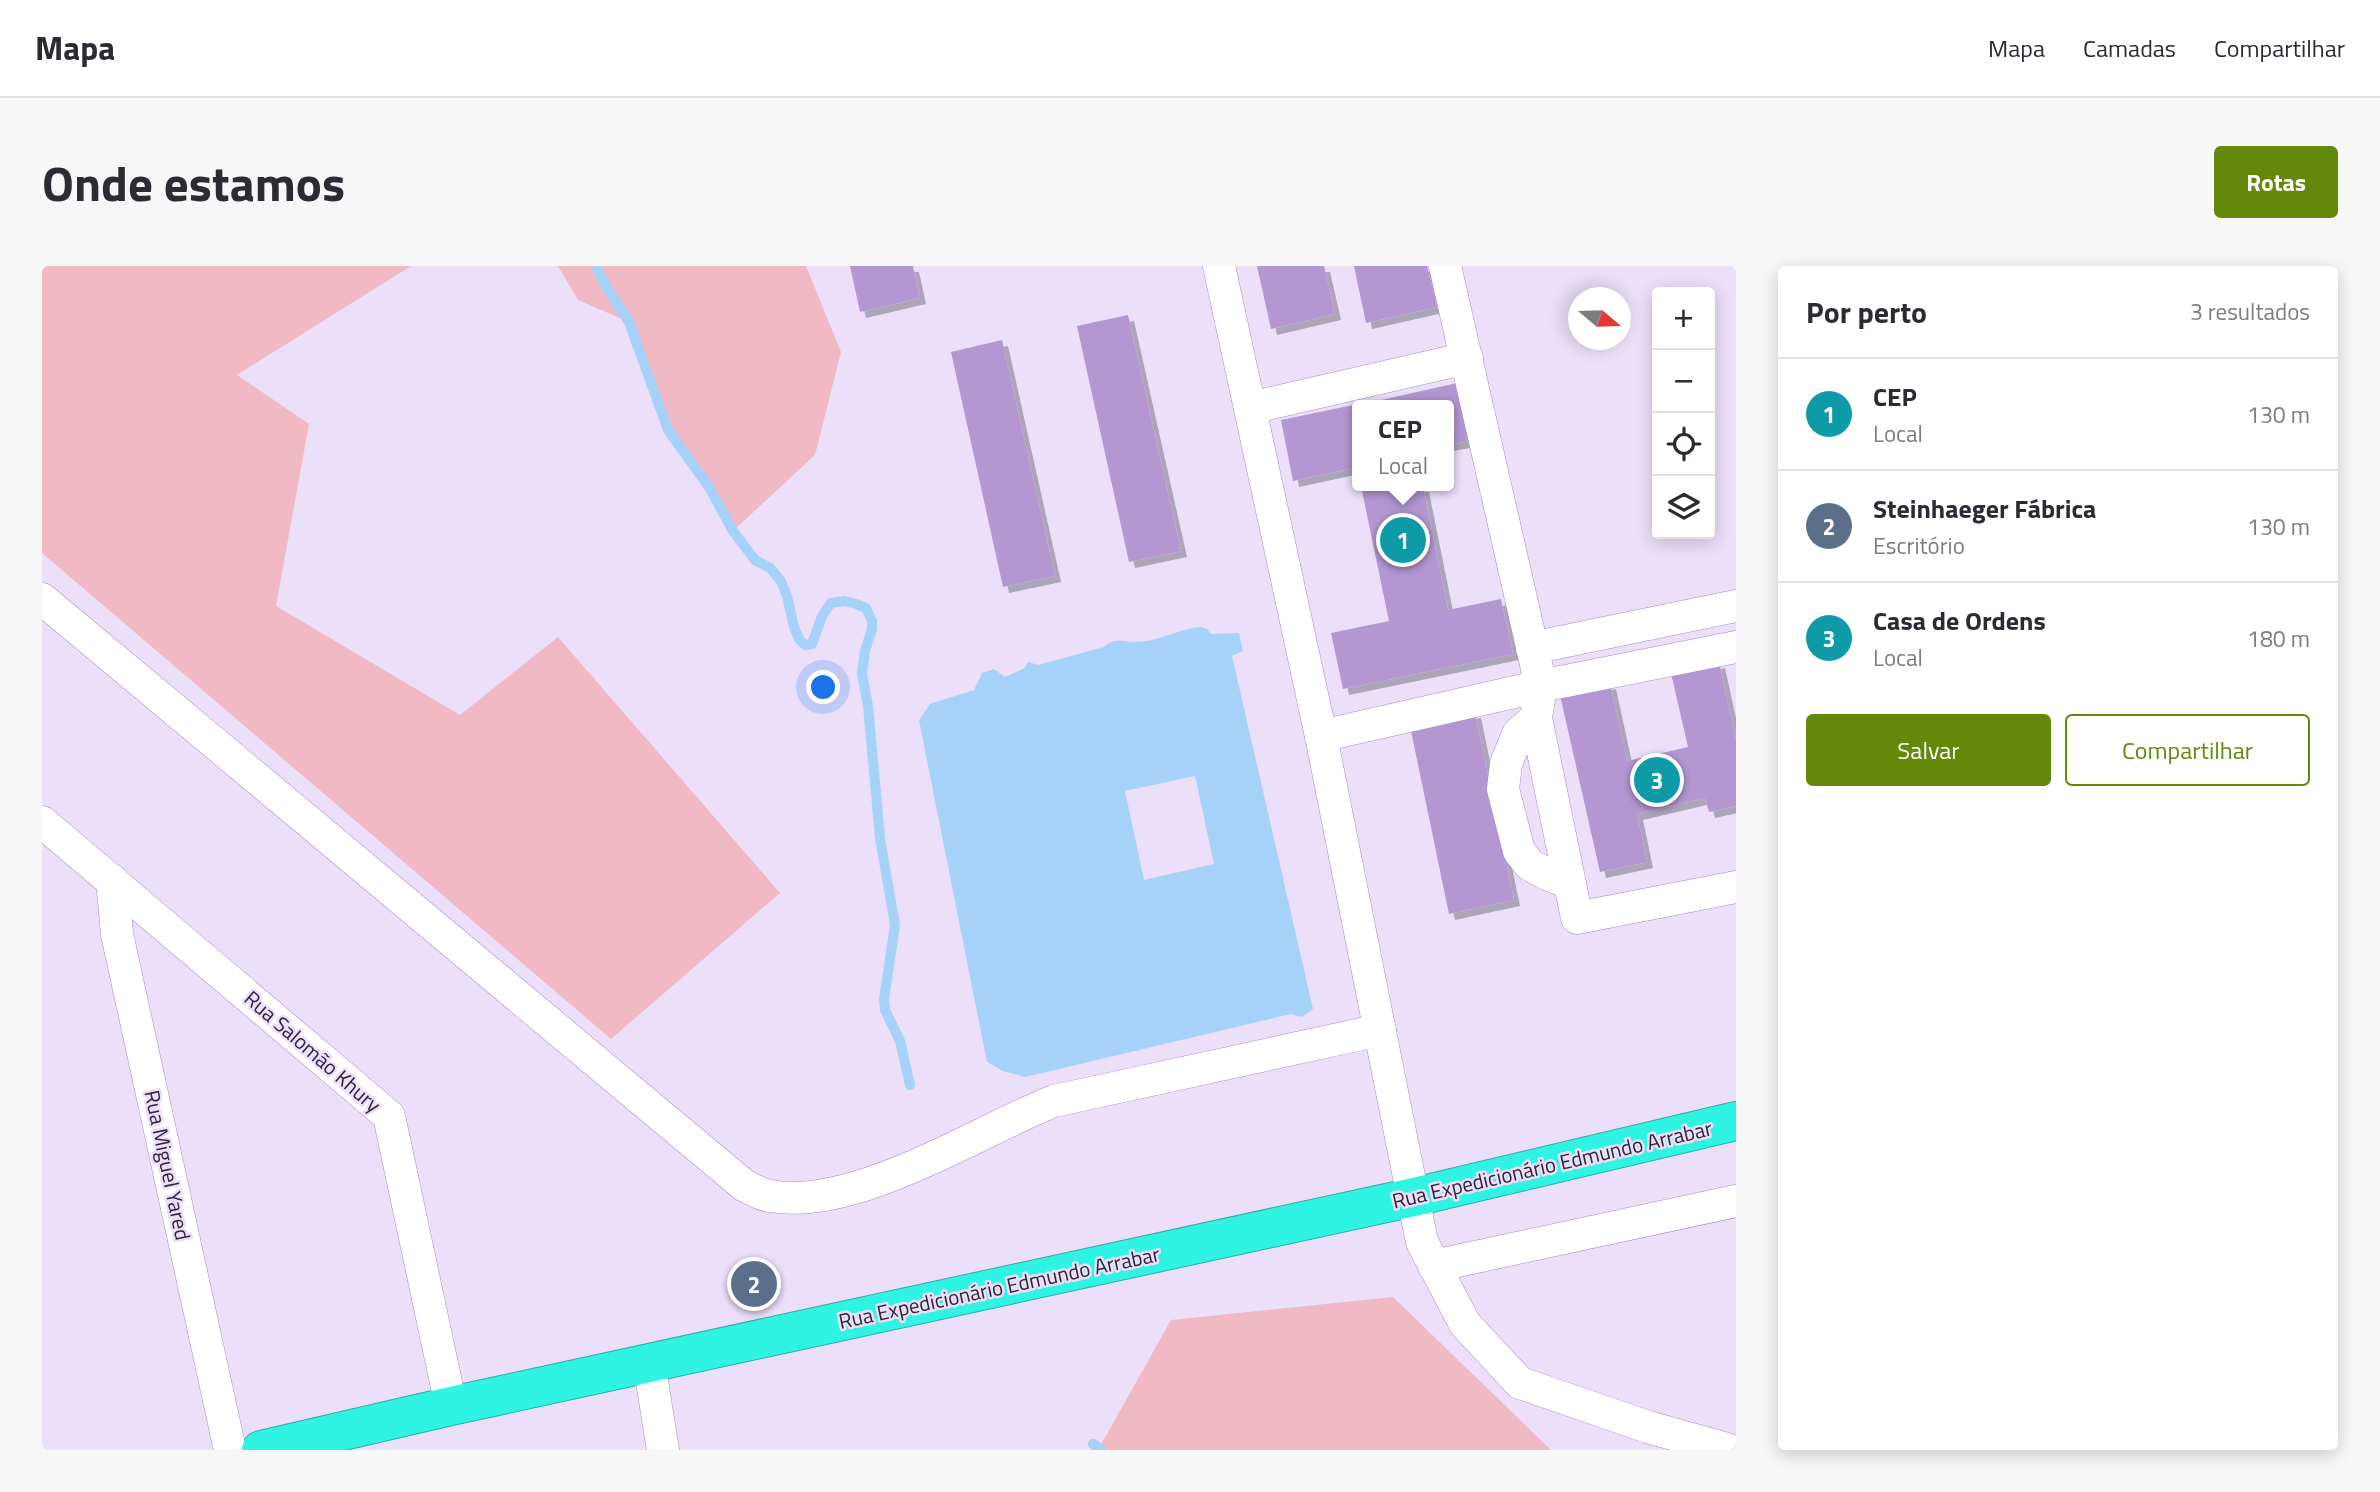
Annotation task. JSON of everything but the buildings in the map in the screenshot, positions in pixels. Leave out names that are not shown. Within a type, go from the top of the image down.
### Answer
[{"type":"highway","name":"Rua Expedicionário Edmundo Arrabar","points":[[274,1449],[451,1406],[1414,1197],[1736,1121]]},
{"type":"street","points":[[1219,266],[1321,736],[1422,1242],[1465,1324],[1520,1383],[1648,1427],[1733,1450]]},
{"type":"street","points":[[1445,266],[1541,686],[1536,718],[1577,918],[1736,887]]},
{"type":"street","points":[[1250,408],[1467,358]]},
{"type":"street","points":[[42,600],[745,1186],[768,1196],[817,1195],[855,1188],[969,1141],[1016,1116],[1054,1101],[1380,1030]]},
{"type":"street","points":[[1532,648],[1736,606]]},
{"type":"street","points":[[1321,736],[1541,686],[1736,647]]},
{"type":"street","points":[[1536,718],[1518,734],[1506,764],[1503,789],[1518,851],[1530,864],[1549,876],[1570,883]]},
{"type":"street","name":"Rua Salomão Khury","points":[[42,822],[389,1116],[451,1406]]},
{"type":"street","name":"Rua Miguel Yared","points":[[112,880],[117,934],[230,1450]]},
{"type":"street","points":[[1434,1266],[1736,1202]]},
{"type":"street","points":[[649,1363],[663,1450]]},
{"type":"shaded area","points":[[42,266],[411,266],[237,375],[309,424],[276,606],[460,715],[558,637],[780,893],[611,1039],[42,553]]},
{"type":"shaded area","points":[[558,266],[806,266],[841,352],[815,455],[733,531],[709,487],[668,430],[629,322],[578,300]]},
{"type":"shaded area","points":[[1393,1297],[1551,1450],[1098,1450],[1171,1320]]},
{"type":"water","points":[[1192,628],[1207,629],[1211,634],[1239,633],[1243,651],[1232,656],[1313,1009],[1302,1017],[1291,1014],[1025,1077],[1003,1071],[987,1062],[919,720],[930,704],[974,690],[982,673],[994,669],[1005,677],[1025,668],[1028,662],[1038,665],[1104,647],[1115,641],[1143,641]],"holes":[[[1195,776],[1214,864],[1144,880],[1125,791]]]},
{"type":"waterway","points":[[596,266],[629,322],[668,430],[709,487],[733,531],[755,560],[770,568],[781,581],[799,639],[805,645],[812,644],[822,616],[831,603],[844,601],[866,608],[872,621],[862,674],[868,706],[880,838],[895,925],[884,999],[885,1010],[900,1041],[910,1085]]},
{"type":"waterway","points":[[1093,1444],[1102,1450]]},
{"type":"place","name":"CEP","points":[[1403,540]]},
{"type":"place","name":"Casa de Ordens","points":[[1657,780]]},
{"type":"place","name":"Steinhaeger Fábrica","points":[[754,1284]]}]
